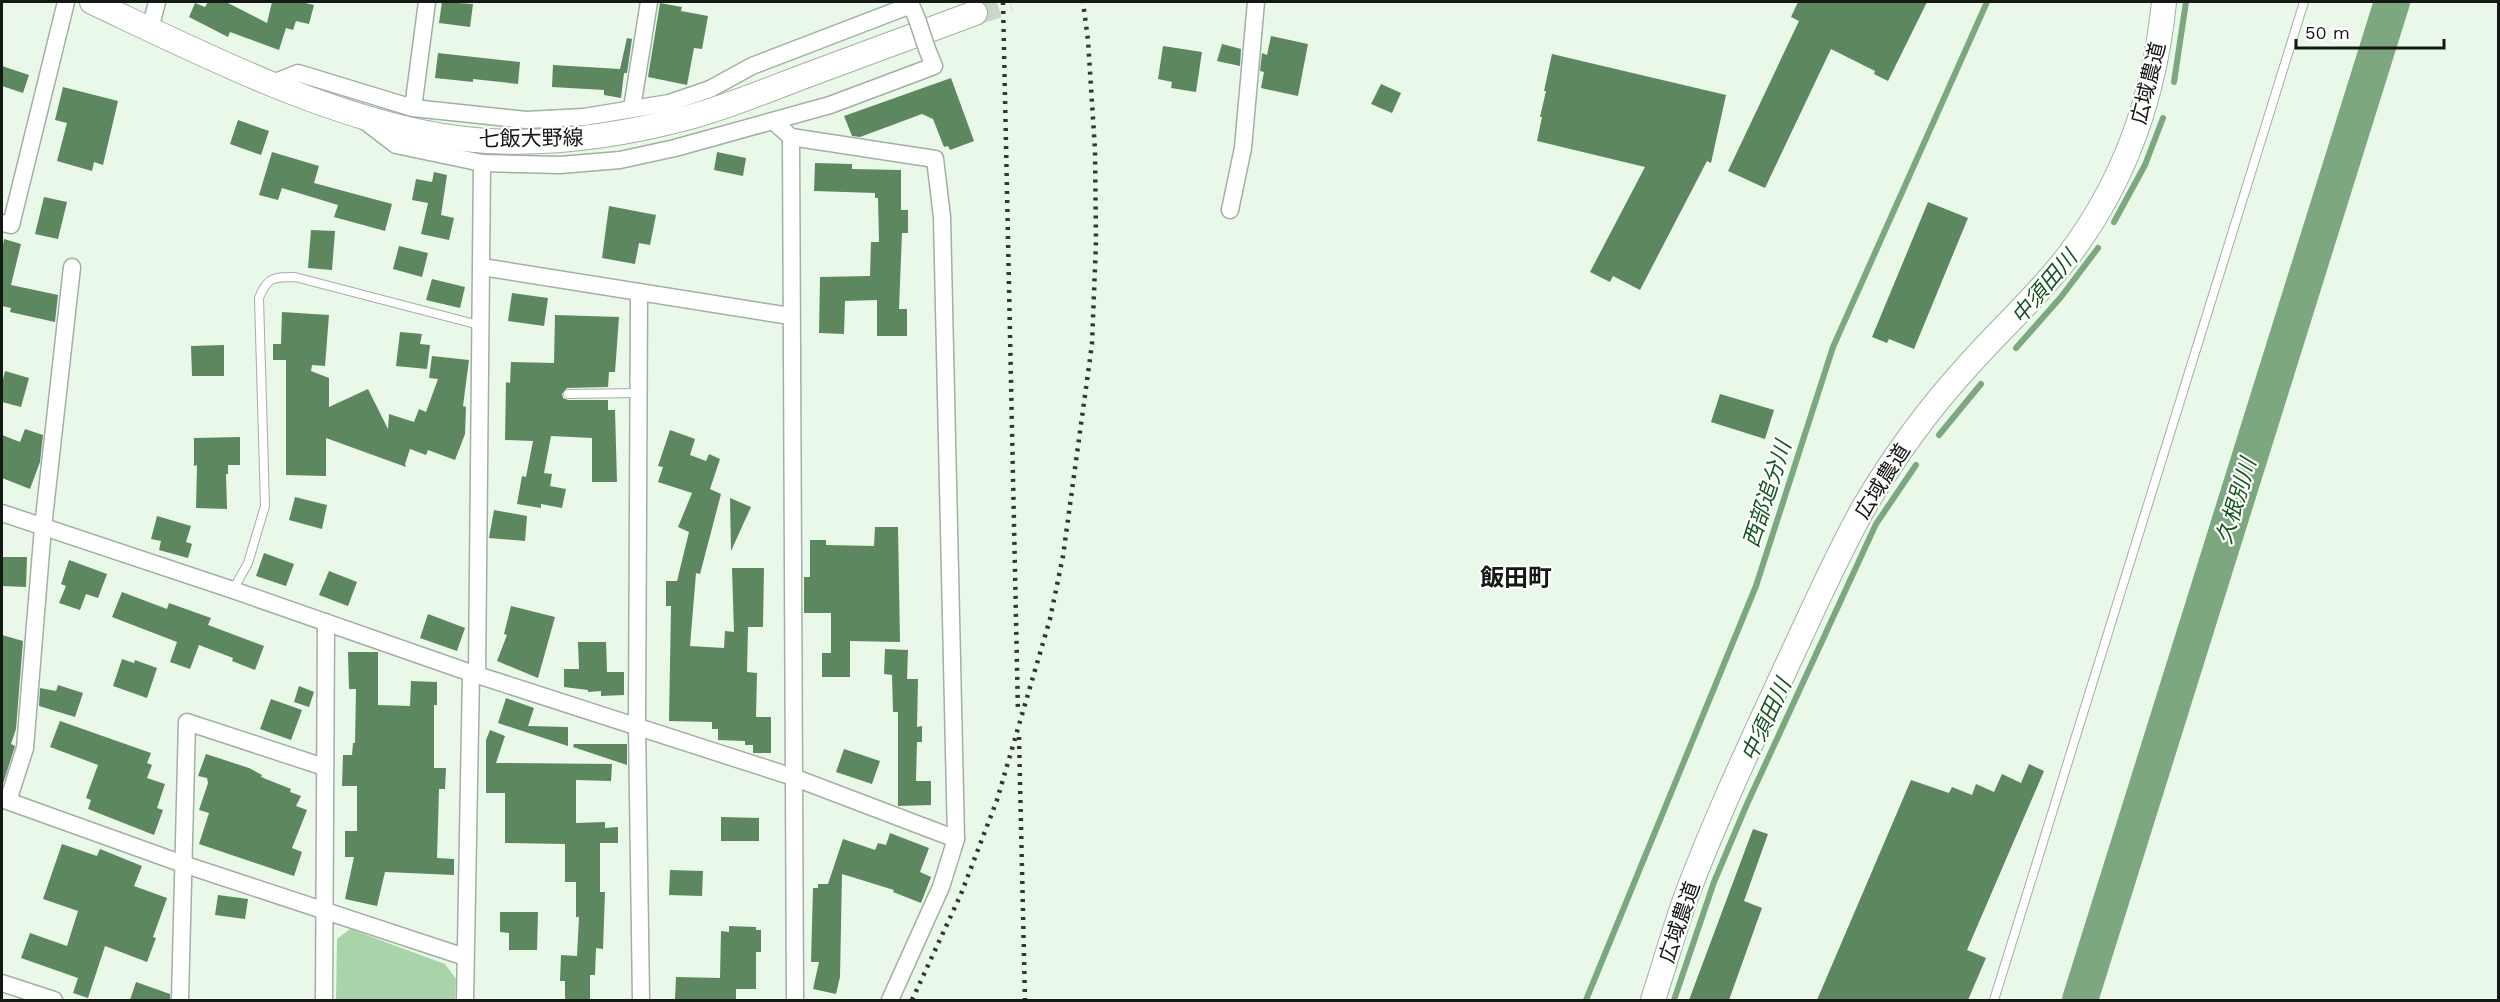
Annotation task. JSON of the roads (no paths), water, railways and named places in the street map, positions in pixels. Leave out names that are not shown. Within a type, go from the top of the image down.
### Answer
[{"type":"street","points":[[2,224],[11,225],[66,2]]},
{"type":"street","name":"七飯大野線","points":[[92,2],[273,83],[358,116],[423,133],[485,140],[538,141],[590,138],[690,117],[975,13]]},
{"type":"street","points":[[150,29],[157,2]]},
{"type":"street","points":[[413,108],[427,2]]},
{"type":"street","points":[[632,108],[650,2]]},
{"type":"street","points":[[1230,210],[1243,148],[1256,2]]},
{"type":"street","name":"広域農道","points":[[1653,1000],[1686,898],[1723,806],[1824,586],[1864,507],[1908,438],[1965,369],[2031,301],[2070,255],[2106,198],[2134,138],[2149,92],[2161,35],[2164,2]]},
{"type":"street","points":[[273,83],[298,72],[413,108],[526,120],[584,117],[669,103],[710,89],[752,66],[911,5],[934,66],[830,105],[774,122],[620,160],[560,165],[482,163],[396,145],[358,116]]},
{"type":"street","points":[[774,122],[790,137],[935,159],[942,217],[956,839],[941,887],[890,1000]]},
{"type":"street","points":[[790,137],[795,1000]]},
{"type":"street","points":[[465,1000],[474,673],[482,163]]},
{"type":"street","points":[[72,267],[43,527],[25,748],[5,800],[183,864],[465,957]]},
{"type":"street","points":[[482,267],[790,316]]},
{"type":"street","points":[[639,292],[637,727],[640,1000]]},
{"type":"street","points":[[2,513],[474,673],[793,777],[956,839]]},
{"type":"street","points":[[324,1000],[326,622]]},
{"type":"street","points":[[180,1000],[187,722],[324,767]]},
{"type":"street","points":[[2,983],[54,1000]]},
{"type":"lane","points":[[1995,1000],[2304,2]]},
{"type":"lane","points":[[233,590],[248,563],[265,506],[259,298],[265,284],[276,277],[295,277],[479,325]]},
{"type":"lane","points":[[568,394],[638,393]]},
{"type":"waterway","name":"西部追分川","points":[[1586,1000],[1756,586],[1833,347],[1987,2]]},
{"type":"waterway","name":"中須田川","points":[[2174,82],[2186,2]]},
{"type":"waterway","name":"久根別川","points":[[2080,1000],[2392,2]]},
{"type":"waterway","name":"中須田川","points":[[2114,222],[2145,165],[2163,118]]},
{"type":"waterway","name":"中須田川","points":[[2016,348],[2061,297],[2098,248]]},
{"type":"waterway","name":"中須田川","points":[[1939,435],[1981,384]]},
{"type":"waterway","name":"中須田川","points":[[1674,1000],[1714,882],[1747,804],[1876,524],[1916,465]]},
{"type":"tunnel","points":[[975,13],[1010,2]]},
{"type":"railway","points":[[1003,2],[1018,713]]},
{"type":"railway","points":[[912,1000],[961,894],[997,800],[1050,619],[1063,556],[1092,344],[1096,242],[1095,150],[1088,40],[1083,2]]},
{"type":"railway","points":[[1019,737],[1025,1000]]},
{"type":"district","name":"飯田町","points":[[1516,578]]}]
